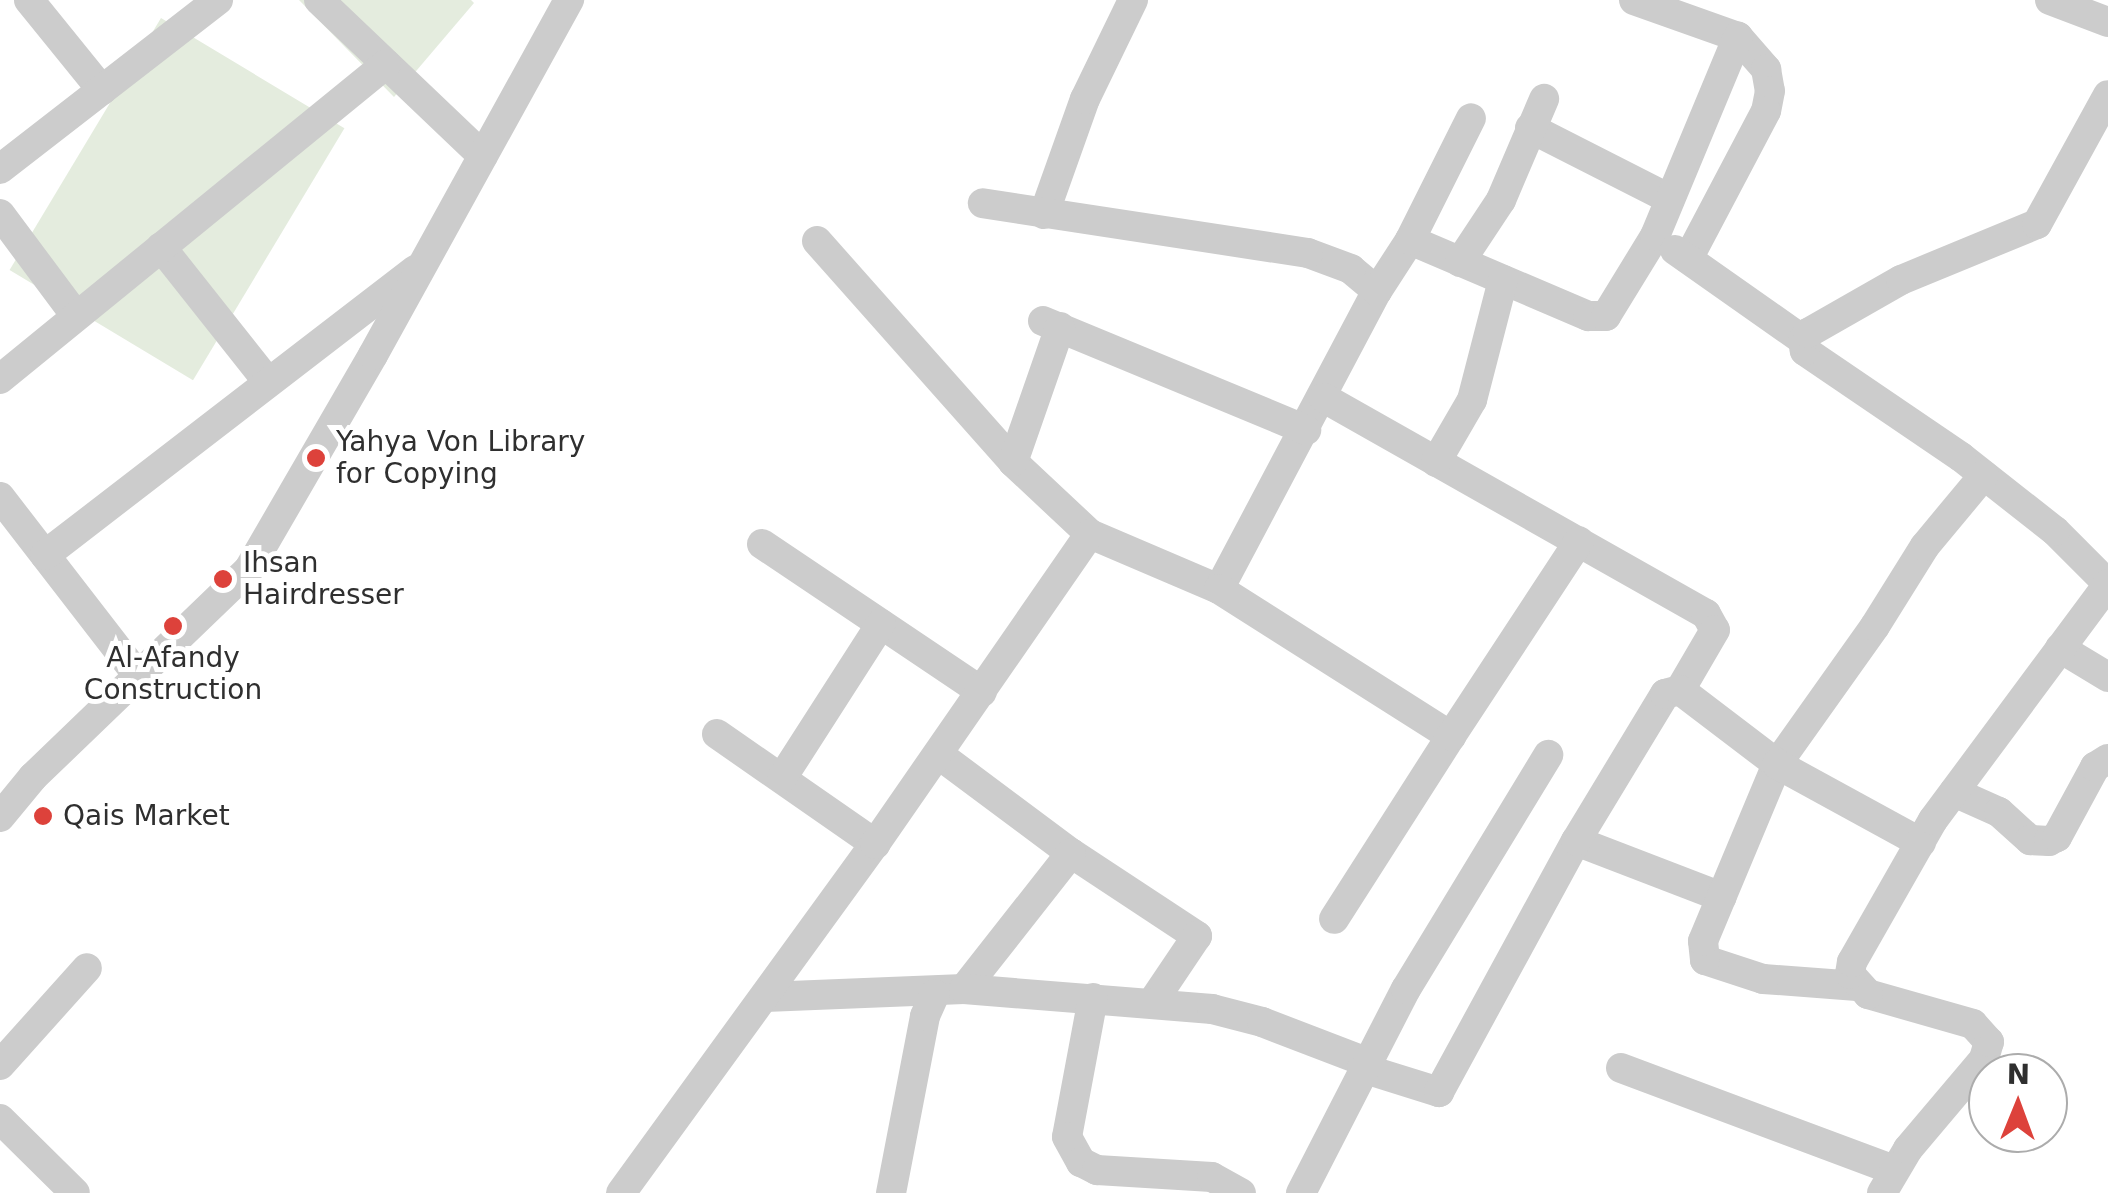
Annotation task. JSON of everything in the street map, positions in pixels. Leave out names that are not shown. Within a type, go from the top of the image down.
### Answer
[{"type":"street","points":[[29,0],[102,90]]},
{"type":"street","points":[[0,169],[218,0]]},
{"type":"street","points":[[320,0],[483,156]]},
{"type":"street","points":[[0,817],[33,776],[249,569],[569,0]]},
{"type":"street","points":[[1044,214],[1086,99],[1133,0]]},
{"type":"street","points":[[1634,0],[1738,37],[1766,69],[1768,100],[1688,259]]},
{"type":"street","points":[[2050,0],[2108,22]]},
{"type":"street","points":[[1410,240],[1588,316],[1606,316],[1655,236],[1738,37]]},
{"type":"street","points":[[0,379],[386,64]]},
{"type":"street","points":[[1621,1068],[1888,1182],[1984,1059],[1988,1042],[1974,1024],[1868,994],[1850,974],[1852,962],[1954,792],[2108,584],[2055,531],[1984,475],[1805,351],[1803,340],[1808,332],[1901,280],[2036,224],[2108,95]]},
{"type":"street","points":[[1460,262],[1501,200],[1544,99]]},
{"type":"street","points":[[1220,589],[1324,398],[1376,292],[1410,240],[1470,118]]},
{"type":"street","points":[[1530,128],[1670,199]]},
{"type":"street","points":[[983,204],[1308,254],[1351,270],[1376,292]]},
{"type":"street","points":[[0,214],[76,316]]},
{"type":"street","points":[[1655,236],[1803,340]]},
{"type":"street","points":[[817,241],[1013,462],[1090,534],[1220,589],[1451,736]]},
{"type":"street","points":[[161,247],[268,382]]},
{"type":"street","points":[[45,555],[424,263]]},
{"type":"street","points":[[1436,462],[1472,400],[1503,280]]},
{"type":"street","points":[[1013,462],[1052,324],[1306,430]]},
{"type":"street","points":[[765,998],[949,991],[1212,1009],[1262,1022],[1439,1092],[1576,841],[1664,694],[1680,690],[1715,624],[1706,614],[1324,398]]},
{"type":"street","points":[[1857,986],[1763,980],[1705,960],[1703,941],[1777,764],[1925,546],[1984,475]]},
{"type":"street","points":[[0,497],[139,677]]},
{"type":"street","points":[[621,1193],[875,844],[1090,534]]},
{"type":"street","points":[[1334,919],[1578,541]]},
{"type":"street","points":[[762,544],[982,692]]},
{"type":"street","points":[[782,778],[881,624]]},
{"type":"street","points":[[2060,648],[2108,678]]},
{"type":"street","points":[[1680,690],[1777,764],[1920,843]]},
{"type":"street","points":[[717,734],[875,844]]},
{"type":"street","points":[[938,754],[1072,853],[1197,936],[1152,1004]]},
{"type":"street","points":[[1300,1193],[1364,1065],[1548,756]]},
{"type":"street","points":[[1954,792],[1999,812],[2030,840],[2050,841],[2058,837],[2095,767],[2108,758]]},
{"type":"street","points":[[1576,841],[1722,896]]},
{"type":"street","points":[[891,1193],[925,1016],[1072,853]]},
{"type":"street","points":[[0,1066],[87,968]]},
{"type":"street","points":[[1093,998],[1067,1137],[1081,1162],[1107,1171],[1212,1177],[1241,1193]]},
{"type":"street","points":[[0,1118],[75,1193]]},
{"type":"shaded area","points":[[299,0],[471,0],[474,3],[394,97]]},
{"type":"shaded area","points":[[161,18],[344,128],[193,380],[10,270]]},
{"type":"place","name":"Yahya Von Library for Copying","points":[[316,458]]},
{"type":"place","name":"Ihsan Hairdresser","points":[[223,579]]},
{"type":"place","name":"Al-Afandy Construction","points":[[173,626]]},
{"type":"place","name":"Qais Market","points":[[43,816]]}]
